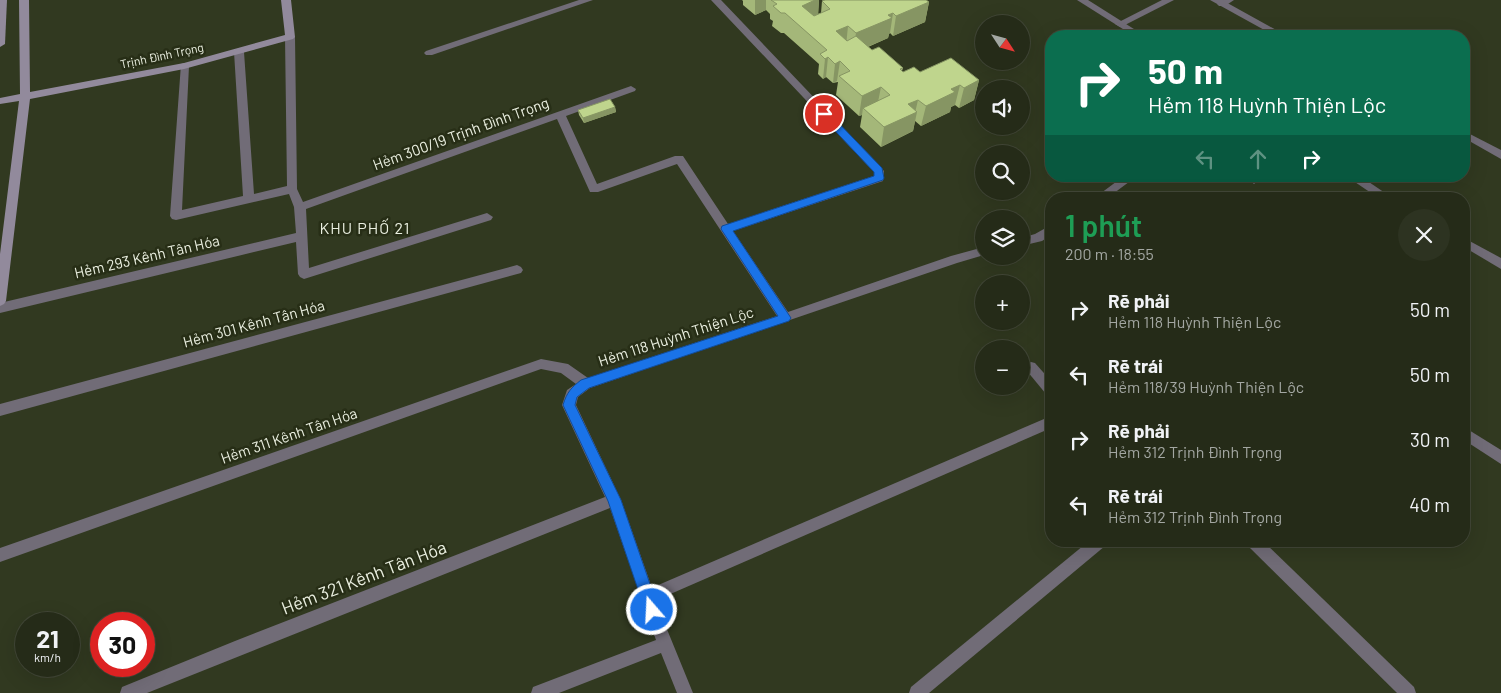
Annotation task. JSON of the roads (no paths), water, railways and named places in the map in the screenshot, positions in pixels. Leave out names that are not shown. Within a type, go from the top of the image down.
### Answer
[{"type":"street","points":[[0,44],[2,0]]},
{"type":"street","points":[[0,301],[25,96],[24,0]]},
{"type":"street","points":[[286,0],[290,37],[292,190],[300,207],[304,274],[487,217]]},
{"type":"street","points":[[429,53],[588,0]]},
{"type":"street","points":[[716,0],[879,171],[879,178],[726,229]]},
{"type":"street","points":[[1082,0],[1130,30]]},
{"type":"street","points":[[1120,24],[1169,0]]},
{"type":"street","points":[[1222,1],[1272,30]]},
{"type":"street","name":"Trịnh Đình Trọng","points":[[0,102],[184,66],[290,37]]},
{"type":"street","points":[[239,52],[249,198]]},
{"type":"street","points":[[184,66],[176,216],[249,198],[292,190]]},
{"type":"street","name":"Hẻm 300/19 Trịnh Đình Trọng","points":[[300,207],[631,89]]},
{"type":"street","points":[[560,115],[594,189],[679,159],[785,318]]},
{"type":"street","points":[[1470,137],[1501,155]]},
{"type":"street","points":[[1108,192],[1123,182]]},
{"type":"street","points":[[1361,182],[1377,192]]},
{"type":"street","points":[[1030,240],[1038,238],[1045,233]]},
{"type":"street","name":"Hẻm 293 Kênh Tân Hóa","points":[[0,308],[302,236]]},
{"type":"street","points":[[1470,246],[1501,264]]},
{"type":"street","name":"Hẻm 118 Huỳnh Thiện Lộc","points":[[685,693],[647,597],[614,500],[569,405],[572,394],[586,384],[975,253]]},
{"type":"street","name":"Hẻm 301 Kênh Tân Hóa","points":[[0,410],[517,270]]},
{"type":"street","name":"Hẻm 311 Kênh Tân Hóa","points":[[0,555],[541,364],[564,368],[586,384]]},
{"type":"street","points":[[1031,367],[1045,383]]},
{"type":"street","points":[[647,597],[1045,425]]},
{"type":"street","points":[[1470,437],[1501,458]]},
{"type":"street","name":"Hẻm 321 Kênh Tân Hóa","points":[[128,693],[614,500]]},
{"type":"street","points":[[917,693],[1093,547]]},
{"type":"street","points":[[1259,547],[1408,693]]},
{"type":"street","points":[[539,693],[665,644]]},
{"type":"district","name":"KHU PHỐ 21","points":[[365,228]]}]
